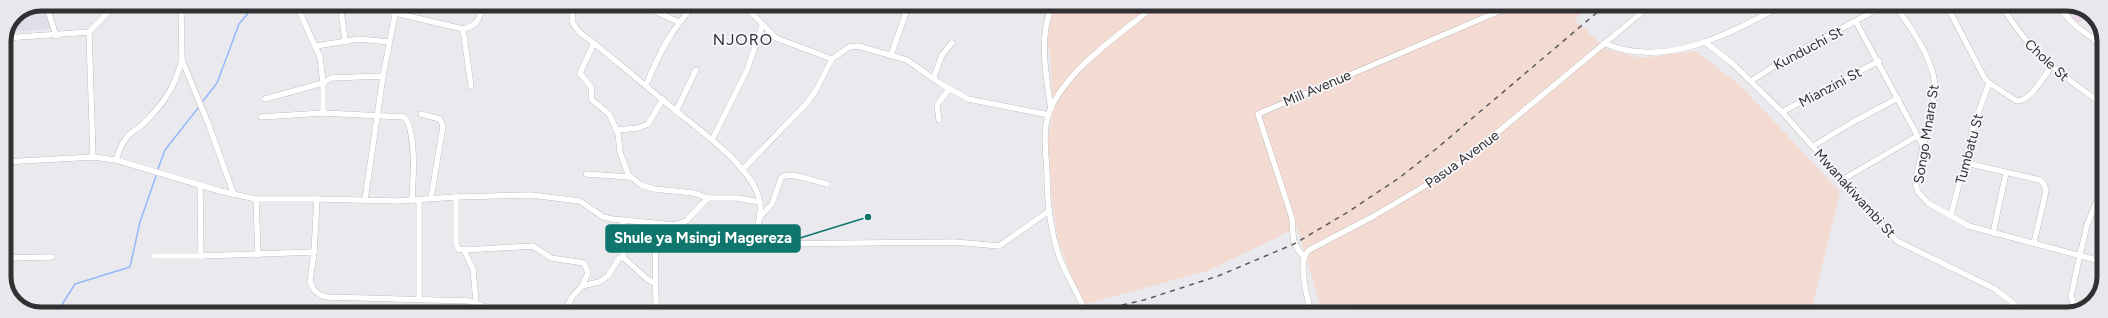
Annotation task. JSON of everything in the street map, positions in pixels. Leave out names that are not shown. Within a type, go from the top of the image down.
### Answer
[{"type":"street","points":[[48,11],[56,36]]},
{"type":"street","points":[[12,38],[56,36],[89,32],[109,11]]},
{"type":"street","points":[[116,160],[130,133],[146,121],[171,91],[176,81],[182,60],[181,11]]},
{"type":"street","points":[[299,11],[320,57],[323,83],[323,113]]},
{"type":"street","points":[[341,11],[346,40]]},
{"type":"street","points":[[365,200],[376,115],[395,13],[463,29],[478,22],[481,11]]},
{"type":"street","points":[[573,11],[573,26],[676,111],[713,138],[742,170],[755,187],[760,202],[760,217],[757,235],[758,240],[762,244],[955,242],[999,246],[1049,211]]},
{"type":"street","points":[[654,11],[679,22]]},
{"type":"street","points":[[646,85],[667,40],[679,22],[689,11]]},
{"type":"street","points":[[749,11],[762,26],[776,38],[832,58]]},
{"type":"street","points":[[892,55],[906,11]]},
{"type":"street","points":[[1050,11],[1047,16],[1045,46],[1050,112],[1045,143],[1049,211],[1059,257],[1083,307]]},
{"type":"street","points":[[1050,112],[1074,76],[1105,47],[1149,11]]},
{"type":"street","name":"Mill Avenue","points":[[1303,256],[1294,244],[1291,235],[1292,218],[1258,114],[1500,11]]},
{"type":"street","name":"Pasua Avenue","points":[[1303,256],[1309,250],[1374,216],[1423,187],[1463,160],[1643,11]]},
{"type":"street","name":"Kunduchi St","points":[[1751,82],[1792,55],[1875,11]]},
{"type":"street","name":"Songo Mnara St","points":[[1899,11],[1930,62],[1934,75],[1935,94],[1915,182],[1918,192],[1928,204],[1969,226],[2097,260]]},
{"type":"street","points":[[1950,11],[1989,83],[2017,101],[2022,101],[2028,97],[2051,67]]},
{"type":"street","name":"Chole St","points":[[2006,11],[2024,39],[2051,67],[2097,101]]},
{"type":"street","points":[[2062,11],[2076,26],[2097,42]]},
{"type":"street","points":[[1604,43],[1629,52],[1645,52],[1682,48],[1705,42],[1735,30],[1770,12]]},
{"type":"street","points":[[1856,22],[1879,61],[1923,146]]},
{"type":"street","points":[[713,138],[747,70],[762,26]]},
{"type":"street","points":[[463,29],[471,86]]},
{"type":"street","points":[[89,32],[93,157]]},
{"type":"street","points":[[316,46],[346,40],[366,39],[389,42]]},
{"type":"street","name":"Mwanakiwambi St","points":[[1705,42],[1751,82],[1782,112],[1897,241],[1995,289],[2018,307]]},
{"type":"street","points":[[594,43],[580,73],[591,87],[591,99],[607,111],[616,130],[623,160],[630,177]]},
{"type":"street","points":[[932,79],[942,55],[952,43]]},
{"type":"street","points":[[742,170],[806,104],[815,92],[832,58],[847,48],[855,46],[907,60],[932,79],[968,98],[1050,112]]},
{"type":"street","points":[[182,60],[208,123],[234,195]]},
{"type":"street","name":"Mianzini St","points":[[1782,112],[1879,61]]},
{"type":"street","points":[[676,111],[696,70]]},
{"type":"street","points":[[265,99],[323,83],[331,78],[383,76]]},
{"type":"street","name":"Tumbatu St","points":[[1951,215],[1966,163],[1974,125],[1989,83]]},
{"type":"street","points":[[939,120],[937,105],[948,88]]},
{"type":"street","points":[[1812,146],[1898,98]]},
{"type":"street","points":[[616,130],[638,128],[648,124],[663,99]]},
{"type":"street","points":[[261,117],[323,113],[404,117],[406,120],[414,160],[412,201]]},
{"type":"street","points":[[421,114],[440,119],[443,126],[431,198]]},
{"type":"street","points":[[1842,180],[1917,136]]},
{"type":"street","points":[[11,162],[93,157],[116,160],[234,195],[256,199],[317,198],[412,201],[431,198],[531,195],[573,200],[580,202],[603,216],[623,221],[674,225],[686,221],[708,198]]},
{"type":"street","points":[[1966,163],[2040,180],[2044,184],[2046,191],[2034,243]]},
{"type":"street","points":[[1993,233],[2006,173]]},
{"type":"street","points":[[586,174],[630,177],[646,187],[694,193],[708,198],[736,198],[760,202]]},
{"type":"street","points":[[760,217],[772,204],[781,178],[784,175],[792,175],[827,184]]},
{"type":"street","points":[[200,185],[201,256]]},
{"type":"street","points":[[456,197],[456,244],[458,249],[464,250],[502,246],[535,246],[551,258],[584,263],[588,273],[582,286],[572,297],[567,307]]},
{"type":"street","points":[[317,198],[314,252],[310,282],[314,290],[320,295],[328,297],[476,302],[489,307]]},
{"type":"street","points":[[256,199],[258,255]]},
{"type":"street","points":[[419,200],[419,299]]},
{"type":"street","points":[[2074,306],[2071,296],[2087,225],[2097,200]]},
{"type":"street","points":[[623,221],[623,257],[647,279],[655,283]]},
{"type":"street","points":[[655,224],[655,307]]},
{"type":"street","points":[[464,250],[473,269],[476,302]]},
{"type":"street","points":[[154,256],[258,255],[314,252]]},
{"type":"street","points":[[1303,256],[1302,268],[1310,307]]},
{"type":"street","points":[[11,258],[52,257]]},
{"type":"street","points":[[582,286],[599,282],[608,276],[616,261],[623,257]]},
{"type":"shaded area","points":[[41,11],[44,11],[53,29],[13,32],[16,24],[24,16],[29,13]]},
{"type":"shaded area","points":[[1584,11],[1574,19],[1606,49],[1641,58],[1696,51],[1742,87],[1840,192],[1812,307],[1504,307],[1320,304],[1297,228],[1207,271],[1086,304],[1076,290],[1058,240],[1052,201],[1048,141],[1052,115],[1051,62],[1044,12]]},
{"type":"shaded area","points":[[2067,11],[2077,13],[2086,18],[2077,24]]},
{"type":"waterway","points":[[203,101],[217,83],[239,24],[250,11]]},
{"type":"waterway","points":[[158,169],[165,150],[198,108]]},
{"type":"waterway","points":[[60,307],[75,284],[130,267],[140,222],[156,176]]},
{"type":"railway","points":[[1114,307],[1144,300],[1218,276],[1294,244],[1348,212],[1399,178],[1436,149],[1599,11]]},
{"type":"place","name":"Shule ya Msingi Magereza","points":[[868,217]]},
{"type":"district","name":"NJORO","points":[[743,39]]}]
